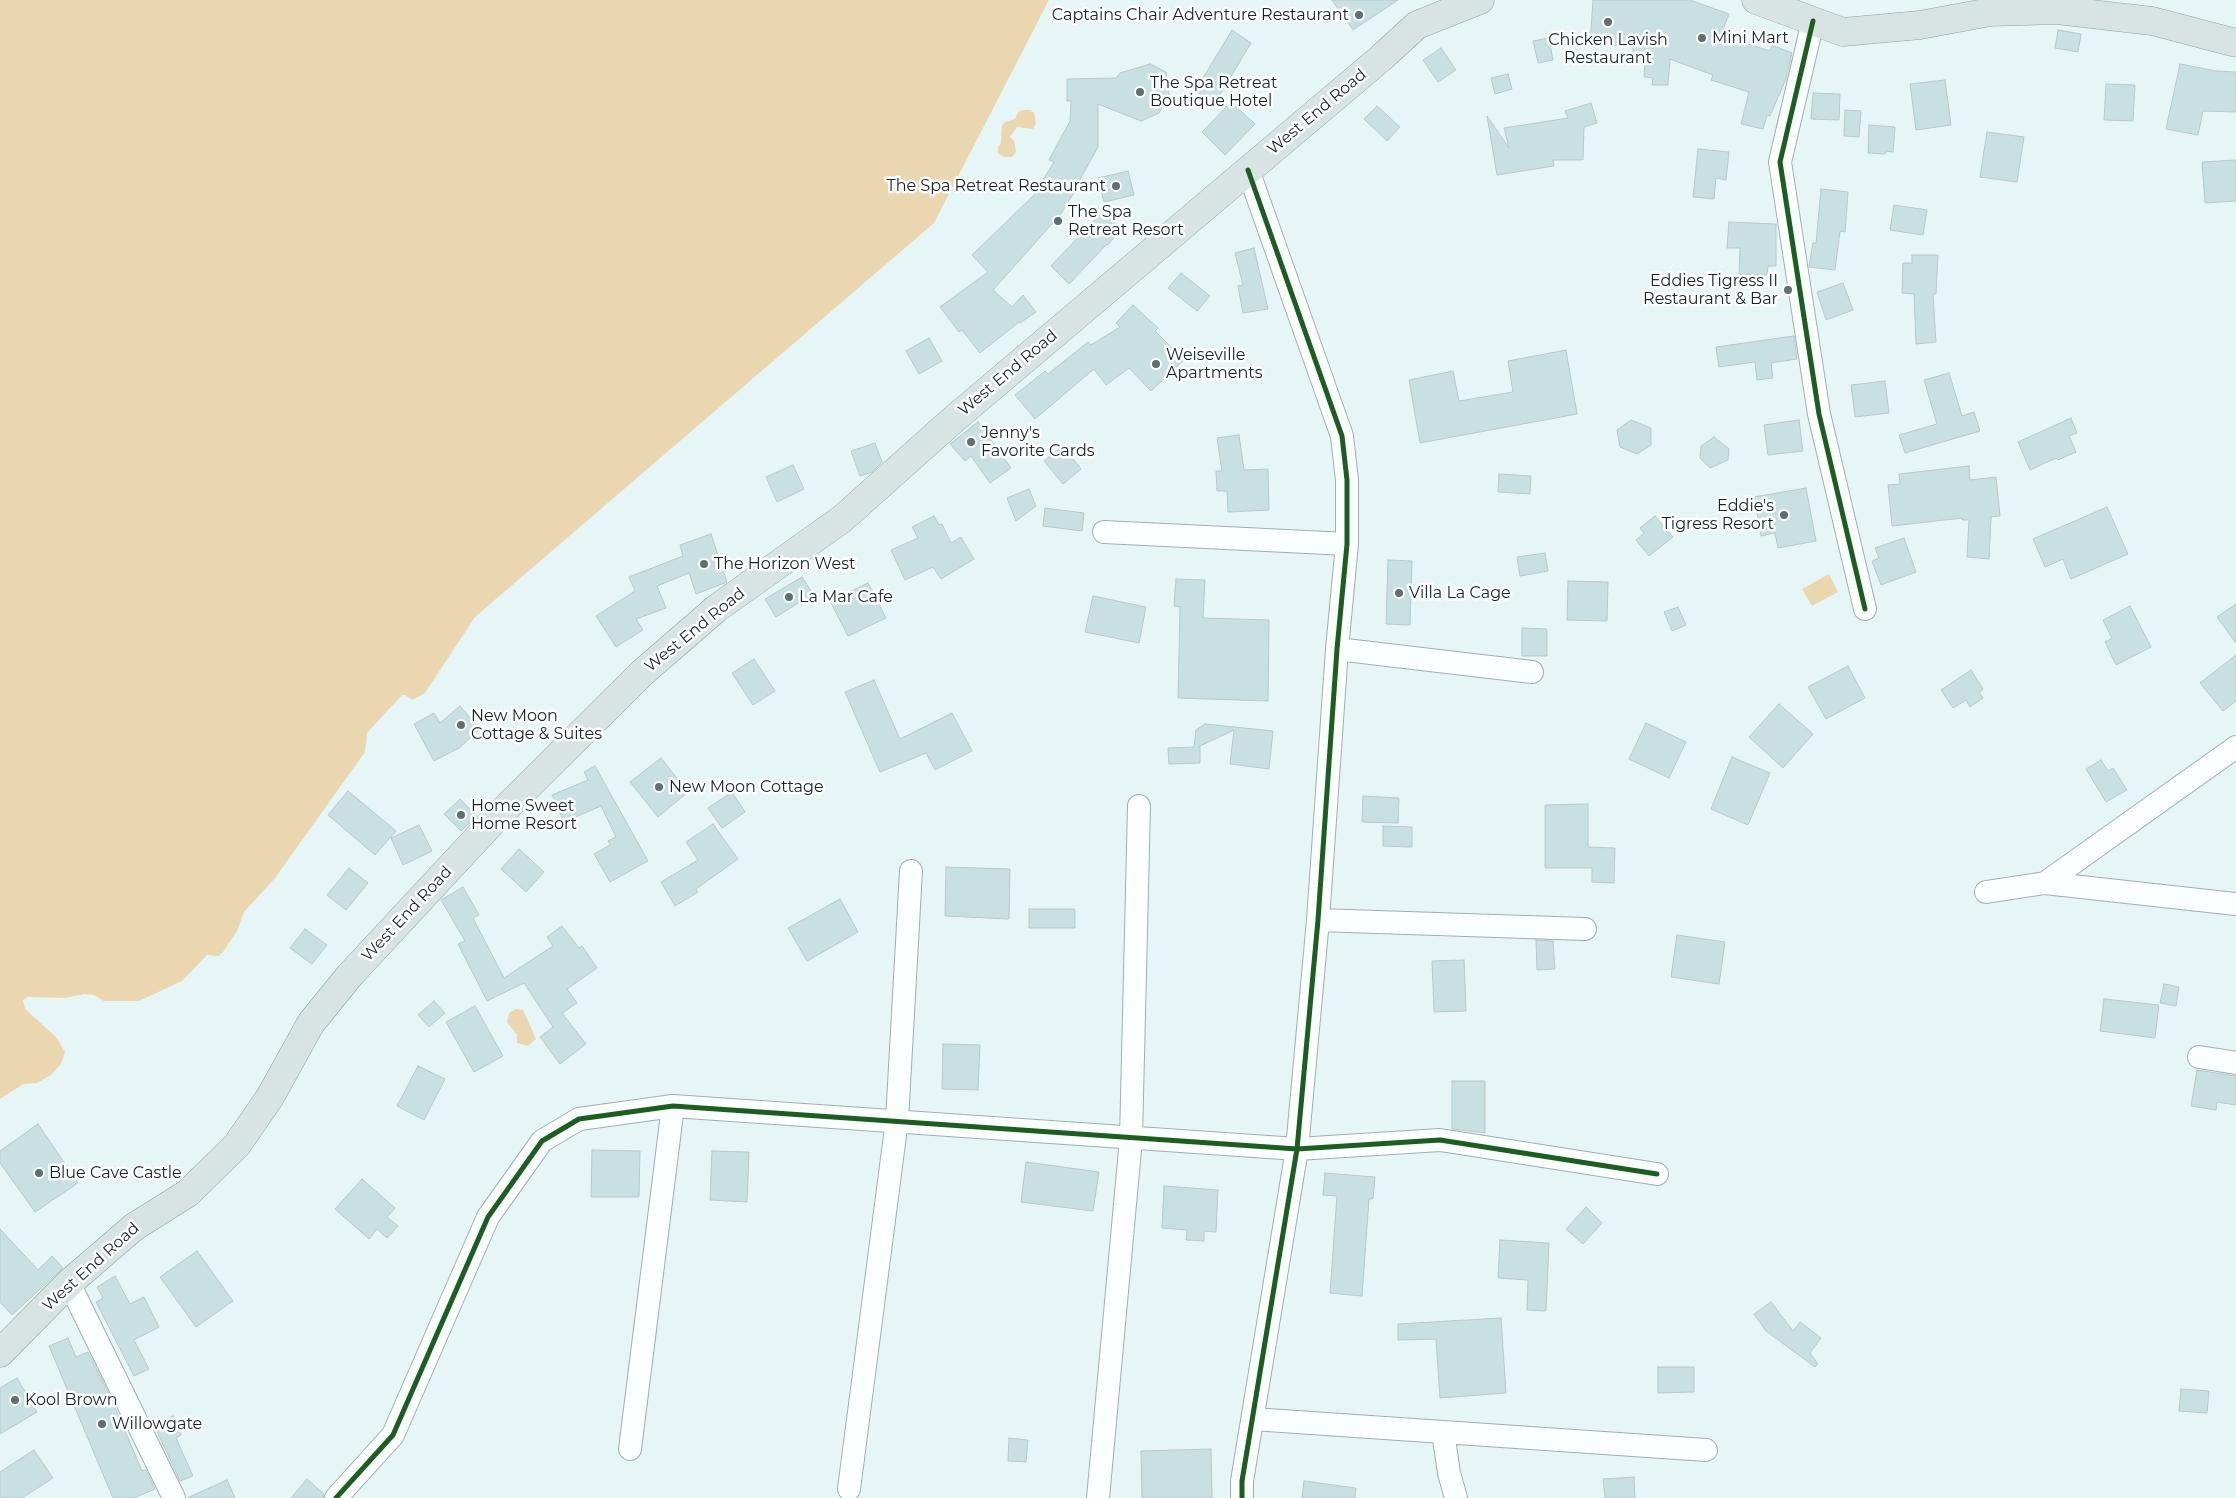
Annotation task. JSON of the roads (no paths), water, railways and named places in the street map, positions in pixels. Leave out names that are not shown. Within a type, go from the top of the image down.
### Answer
[{"type":"main road","name":"West End Road","points":[[0,1353],[69,1283],[134,1227],[188,1193],[237,1145],[270,1097],[311,1023],[350,975],[496,818],[642,673],[718,608],[842,519],[954,419],[1417,24],[1480,0]]},
{"type":"main road","points":[[1756,0],[1843,32],[1920,25],[1990,12],[2057,10],[2152,21],[2236,43]]},
{"type":"street","points":[[1813,22],[1780,162],[1819,414],[1865,609]]},
{"type":"street","points":[[1242,1498],[1242,1481],[1297,1149],[1318,920],[1337,649],[1347,544],[1347,480],[1342,436],[1248,170]]},
{"type":"street","points":[[1104,532],[1347,544]]},
{"type":"street","points":[[1337,649],[1532,672]]},
{"type":"street","points":[[2045,883],[2236,747]]},
{"type":"street","points":[[1098,1498],[1131,1139],[1139,806]]},
{"type":"street","points":[[848,1489],[897,1120],[911,871]]},
{"type":"street","points":[[1986,892],[2045,883],[2236,904]]},
{"type":"street","points":[[1318,920],[1585,930]]},
{"type":"street","points":[[2199,1057],[2236,1062]]},
{"type":"street","points":[[630,1449],[673,1106]]},
{"type":"street","points":[[336,1498],[393,1435],[488,1217],[542,1141],[579,1120],[673,1106],[1297,1149],[1440,1140],[1656,1174]]},
{"type":"street","points":[[69,1283],[174,1498]]},
{"type":"street","points":[[1253,1419],[1706,1450]]},
{"type":"street","points":[[1443,1432],[1449,1474],[1456,1498]]},
{"type":"place","name":"Captains Chair Adventure Restaurant","points":[[1359,15]]},
{"type":"place","name":"Chicken Lavish Restaurant","points":[[1608,22]]},
{"type":"place","name":"Mini Mart","points":[[1702,38]]},
{"type":"place","name":"The Spa Retreat Boutique Hotel","points":[[1140,92]]},
{"type":"place","name":"The Spa Retreat Restaurant","points":[[1116,186]]},
{"type":"place","name":"The Spa Retreat Resort","points":[[1058,221]]},
{"type":"place","name":"Eddies Tigress II Restaurant & Bar","points":[[1788,290]]},
{"type":"place","name":"Weiseville Apartments","points":[[1156,364]]},
{"type":"place","name":"Jenny's Favorite Cards","points":[[971,442]]},
{"type":"place","name":"Eddie's Tigress Resort","points":[[1784,515]]},
{"type":"place","name":"The Horizon West","points":[[704,564]]},
{"type":"place","name":"Villa La Cage","points":[[1399,593]]},
{"type":"place","name":"La Mar Cafe","points":[[789,597]]},
{"type":"place","name":"New Moon Cottage & Suites","points":[[461,725]]},
{"type":"place","name":"New Moon Cottage","points":[[659,787]]},
{"type":"place","name":"Home Sweet Home Resort","points":[[461,815]]},
{"type":"place","name":"Blue Cave Castle","points":[[39,1173]]},
{"type":"place","name":"Kool Brown","points":[[15,1400]]},
{"type":"place","name":"Willowgate","points":[[102,1424]]}]
